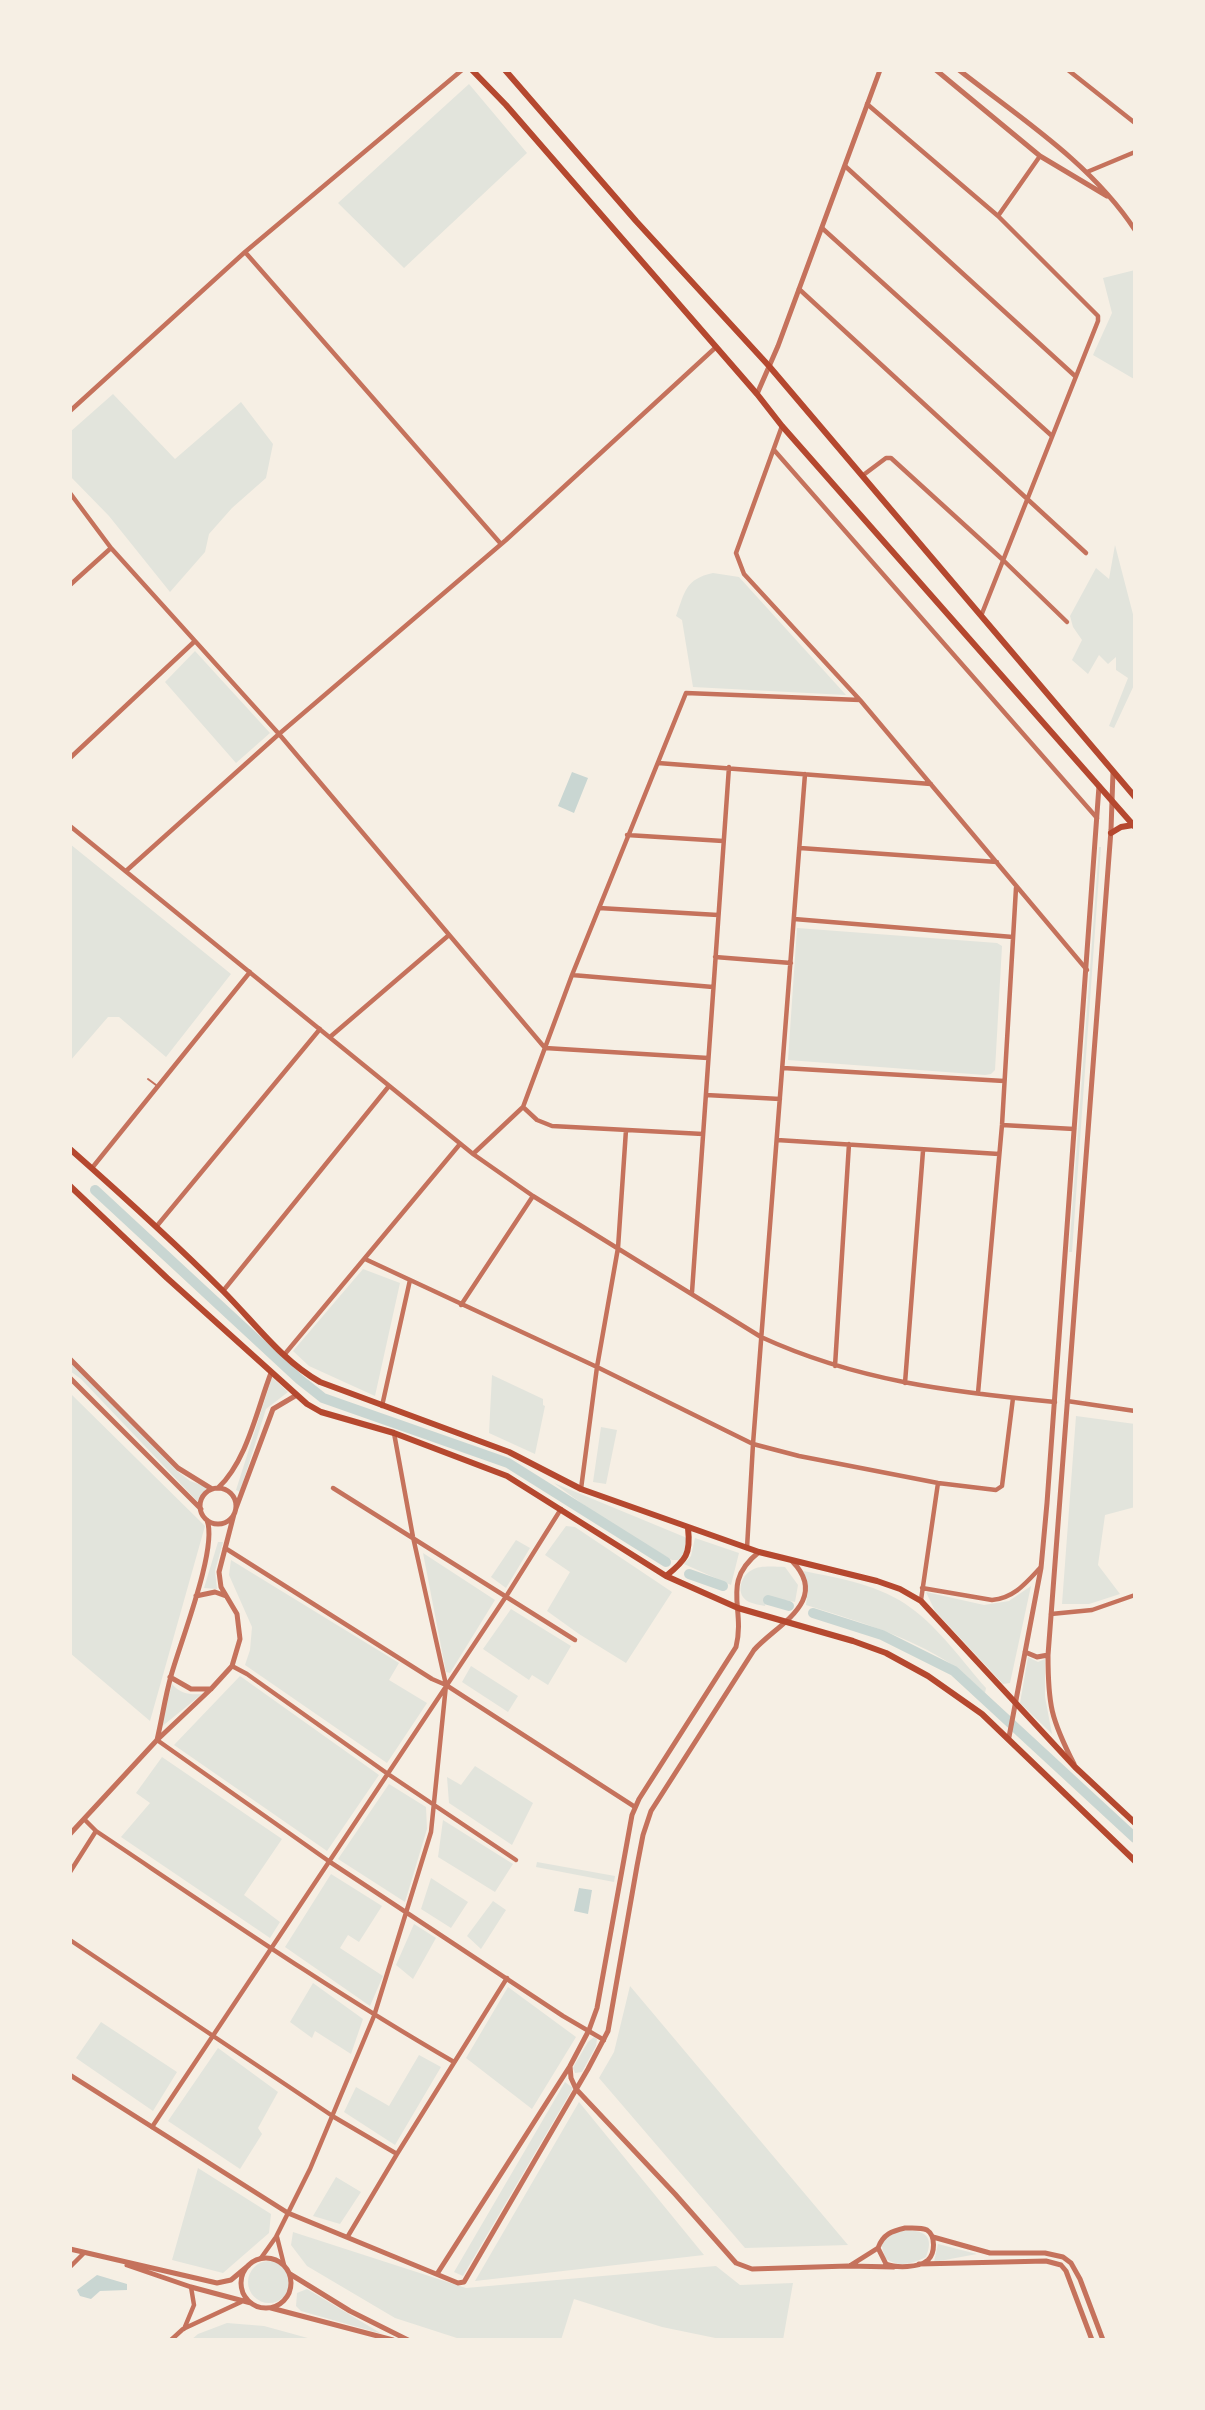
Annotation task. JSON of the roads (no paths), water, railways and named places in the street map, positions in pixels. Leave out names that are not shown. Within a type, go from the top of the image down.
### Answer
[{"type":"main road","points":[[472,70],[1134,826]]},
{"type":"main road","points":[[505,70],[636,221],[769,366],[1135,797]]},
{"type":"main road","points":[[1111,833],[1121,827],[1134,826]]},
{"type":"main road","points":[[70,1149],[223,1291],[284,1355],[320,1382],[509,1452],[581,1489],[688,1528],[759,1552],[877,1581],[900,1589],[921,1601],[1075,1767],[1135,1823]]},
{"type":"main road","points":[[70,1186],[295,1396],[321,1412],[394,1433],[507,1476],[666,1576],[738,1608],[853,1640],[886,1653],[958,1695],[1010,1734],[1135,1861]]},
{"type":"main road","points":[[666,1576],[681,1564],[688,1553],[688,1528]]},
{"type":"street","points":[[70,411],[245,252],[462,70]]},
{"type":"street","points":[[757,394],[880,70]]},
{"type":"street","points":[[936,70],[1040,156],[1113,199]]},
{"type":"street","points":[[959,70],[1087,172],[1113,199],[1135,230]]},
{"type":"street","points":[[1068,70],[1135,123]]},
{"type":"street","points":[[867,104],[998,216],[1096,313],[1098,321],[981,616]]},
{"type":"street","points":[[1087,172],[1135,152]]},
{"type":"street","points":[[998,216],[1040,156]]},
{"type":"street","points":[[1065,173],[1074,161]]},
{"type":"street","points":[[845,166],[1075,376]]},
{"type":"street","points":[[822,228],[1052,436]]},
{"type":"street","points":[[245,252],[500,544]]},
{"type":"street","points":[[799,289],[1086,553]]},
{"type":"street","points":[[126,872],[279,734],[500,544],[715,348]]},
{"type":"street","points":[[782,426],[736,553],[744,574],[860,700],[1087,970]]},
{"type":"street","points":[[774,450],[1098,819]]},
{"type":"street","points":[[862,476],[886,458],[891,458],[1067,622]]},
{"type":"street","points":[[70,493],[111,548],[279,734],[545,1048],[708,1058]]},
{"type":"street","points":[[70,584],[111,548]]},
{"type":"street","points":[[70,758],[195,641]]},
{"type":"street","points":[[472,1154],[523,1107],[627,835],[686,694],[860,700]]},
{"type":"street","points":[[658,763],[932,785]]},
{"type":"street","points":[[692,1292],[729,767]]},
{"type":"street","points":[[1075,1767],[1056,1730],[1051,1712],[1048,1655],[1111,833],[1113,772]]},
{"type":"street","points":[[747,1548],[805,775]]},
{"type":"street","points":[[1010,1734],[1041,1568],[1099,786]]},
{"type":"street","points":[[70,826],[472,1154],[533,1196],[761,1337],[800,1355],[905,1383],[1055,1402]]},
{"type":"street","points":[[627,835],[723,841]]},
{"type":"street","points":[[800,848],[997,862]]},
{"type":"street","points":[[978,1393],[1002,1125],[1016,887]]},
{"type":"street","points":[[599,908],[718,915]]},
{"type":"street","points":[[794,919],[1013,937]]},
{"type":"street","points":[[330,1037],[449,935]]},
{"type":"street","points":[[1071,950],[1088,948]]},
{"type":"street","points":[[715,957],[791,963]]},
{"type":"street","points":[[92,1168],[250,972]]},
{"type":"street","points":[[572,975],[713,987]]},
{"type":"street","points":[[156,1227],[320,1029]]},
{"type":"street","points":[[783,1068],[1004,1081]]},
{"type":"street","points":[[223,1291],[389,1086]]},
{"type":"street","points":[[706,1095],[780,1099]]},
{"type":"street","points":[[523,1107],[537,1120],[552,1126],[703,1134]]},
{"type":"street","points":[[1002,1125],[1075,1129]]},
{"type":"street","points":[[581,1489],[597,1367],[618,1248],[626,1130]]},
{"type":"street","points":[[777,1140],[999,1154]]},
{"type":"street","points":[[284,1355],[460,1144]]},
{"type":"street","points":[[835,1366],[849,1144]]},
{"type":"street","points":[[905,1383],[923,1151]]},
{"type":"street","points":[[461,1305],[533,1196]]},
{"type":"street","points":[[365,1259],[597,1367],[753,1444],[799,1456],[939,1483],[1000,1488],[1013,1398]]},
{"type":"street","points":[[382,1406],[410,1280]]},
{"type":"street","points":[[70,1359],[79,1365],[178,1468],[215,1488],[230,1492],[236,1502],[235,1511],[225,1522],[207,1520]]},
{"type":"street","points":[[201,1509],[203,1497],[230,1477],[238,1462],[271,1373]]},
{"type":"street","points":[[70,1378],[201,1509],[211,1528],[196,1596],[170,1677],[157,1740]]},
{"type":"street","points":[[70,1834],[157,1740],[232,1666],[240,1639],[237,1614],[222,1587],[219,1572],[235,1511],[273,1409],[295,1396]]},
{"type":"street","points":[[1066,1401],[1135,1410]]},
{"type":"street","points":[[70,2249],[217,2283],[231,2280],[261,2258],[276,2236],[334,2117],[374,2016],[431,1832],[446,1685],[413,1537],[394,1433]]},
{"type":"street","points":[[921,1601],[939,1483]]},
{"type":"street","points":[[333,1488],[575,1640]]},
{"type":"street","points":[[152,2127],[507,1595],[561,1508]]},
{"type":"street","points":[[225,1548],[432,1679],[446,1685],[635,1807]]},
{"type":"street","points":[[438,2274],[570,2066],[589,2030],[599,1998],[628,1827],[635,1807],[736,1647],[736,1586],[739,1574],[747,1562],[759,1552]]},
{"type":"street","points":[[70,2076],[288,2213],[458,2283],[467,2280],[604,2040],[611,2021],[637,1866],[650,1812],[754,1650],[788,1622],[799,1607],[805,1591],[800,1569],[792,1561]]},
{"type":"street","points":[[922,1588],[984,1599],[1002,1599],[1021,1588],[1041,1568]]},
{"type":"street","points":[[196,1596],[215,1592],[226,1596]]},
{"type":"street","points":[[1051,1614],[1092,1610],[1135,1595]]},
{"type":"street","points":[[1126,1599],[1135,1602]]},
{"type":"street","points":[[1026,1652],[1037,1657],[1048,1655]]},
{"type":"street","points":[[232,1666],[516,1860]]},
{"type":"street","points":[[170,1677],[191,1689],[211,1689]]},
{"type":"street","points":[[157,1740],[330,1862],[563,2016],[604,2040]]},
{"type":"street","points":[[85,1820],[96,1831],[270,1948],[374,2016],[454,2062]]},
{"type":"street","points":[[70,1872],[96,1831]]},
{"type":"street","points":[[70,1940],[334,2117],[397,2154]]},
{"type":"street","points":[[348,2236],[507,1978]]},
{"type":"street","points":[[570,2066],[576,2089],[736,2263],[752,2269],[1054,2262],[1066,2271],[1092,2340]]},
{"type":"street","points":[[848,2266],[878,2248],[881,2240],[898,2230],[922,2229],[933,2237],[990,2253],[1045,2253],[1063,2257],[1071,2263],[1080,2279],[1103,2340]]},
{"type":"street","points":[[271,2308],[286,2299],[292,2283],[276,2236]]},
{"type":"street","points":[[919,2264],[931,2256],[933,2237]]},
{"type":"street","points":[[878,2248],[882,2260],[894,2267]]},
{"type":"street","points":[[70,2267],[84,2253]]},
{"type":"street","points":[[261,2258],[269,2258],[284,2265]]},
{"type":"street","points":[[112,2259],[241,2302],[393,2340]]},
{"type":"street","points":[[249,2265],[241,2280],[245,2296],[251,2303]]},
{"type":"street","points":[[290,2274],[350,2311],[408,2340]]},
{"type":"street","points":[[183,2329],[194,2305],[191,2287]]},
{"type":"street","points":[[171,2340],[183,2329],[241,2302]]},
{"type":"lane","points":[[148,1079],[156,1086]]},
{"type":"waterway","points":[[95,1190],[299,1379],[323,1398],[508,1463],[666,1562]]},
{"type":"waterway","points":[[689,1574],[723,1586]]},
{"type":"waterway","points":[[768,1600],[789,1606]]},
{"type":"waterway","points":[[813,1613],[882,1635],[954,1671],[1135,1838]]}]
